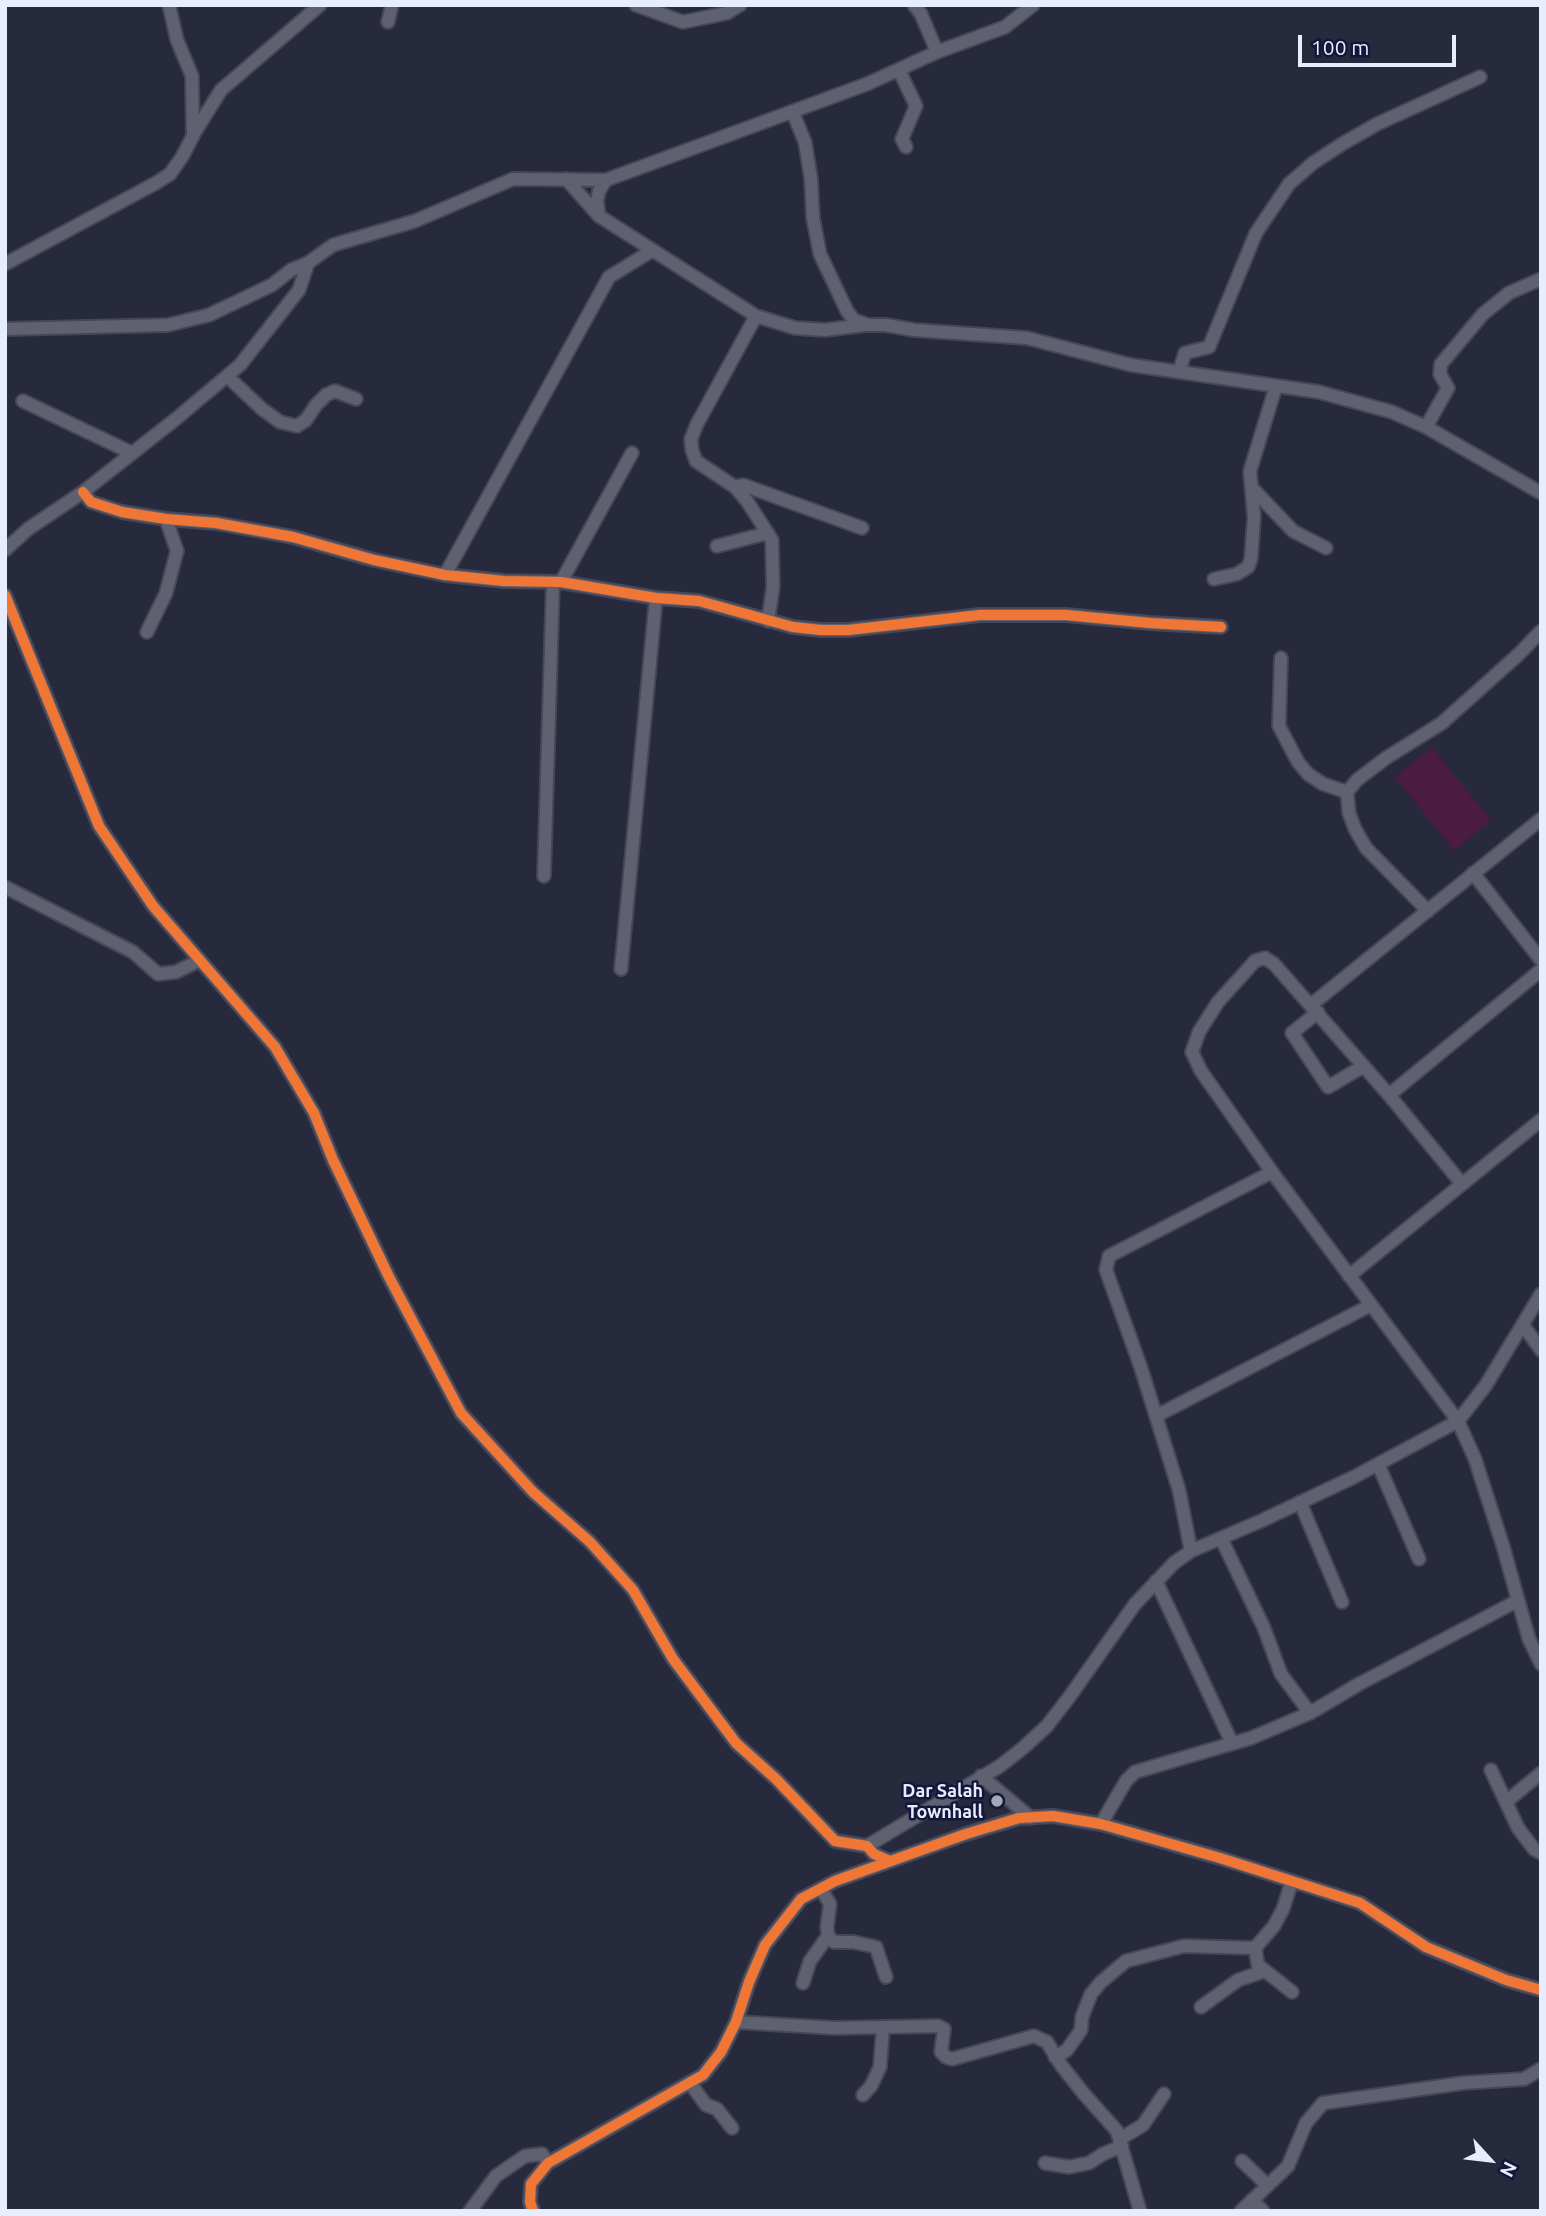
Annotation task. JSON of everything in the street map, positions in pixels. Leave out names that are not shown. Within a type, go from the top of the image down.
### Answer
[{"type":"street","points":[[169,5],[177,40],[192,76],[193,136]]},
{"type":"street","points":[[5,264],[170,174],[221,90],[320,5]]},
{"type":"street","points":[[388,22],[392,5]]},
{"type":"street","points":[[636,5],[684,22],[727,13],[740,5]]},
{"type":"street","points":[[914,5],[921,14],[937,52]]},
{"type":"street","points":[[5,329],[168,325],[209,315],[253,296],[333,245],[415,221],[513,179],[607,180],[793,113],[899,70],[1005,26],[1033,5]]},
{"type":"street","points":[[899,70],[916,106],[902,139],[906,147]]},
{"type":"street","points":[[1179,372],[1185,353],[1209,347],[1256,233],[1289,184],[1312,163],[1377,124],[1480,77]]},
{"type":"street","points":[[793,113],[805,142],[813,218],[820,254],[847,311],[854,320],[868,325]]},
{"type":"street","points":[[566,179],[599,216],[756,316],[795,328],[825,330],[886,325],[914,330],[1027,338],[1107,360],[1319,392],[1392,412],[1426,427],[1541,493]]},
{"type":"street","points":[[599,216],[599,191],[607,180]]},
{"type":"street","points":[[444,576],[609,277],[653,250]]},
{"type":"street","points":[[5,550],[28,529],[83,492],[240,365],[299,290],[308,263]]},
{"type":"street","points":[[1426,427],[1448,388],[1440,374],[1441,364],[1483,314],[1509,293],[1541,279]]},
{"type":"street","points":[[756,316],[691,439],[696,461],[735,487],[772,540],[773,587],[768,621]]},
{"type":"street","points":[[227,376],[280,422],[297,426],[306,420],[316,405],[335,391],[356,399]]},
{"type":"street","points":[[1214,579],[1237,574],[1248,567],[1251,559],[1254,530],[1250,471],[1276,386]]},
{"type":"street","points":[[23,401],[132,453]]},
{"type":"street","points":[[544,876],[557,582],[632,453]]},
{"type":"street","points":[[735,487],[743,485],[862,528]]},
{"type":"street","points":[[1252,488],[1293,531],[1326,548]]},
{"type":"street","points":[[83,492],[92,502],[122,512],[216,523],[293,537],[444,576],[557,582],[656,598],[699,601],[793,627],[835,630],[980,615],[1066,615],[1221,627]]},
{"type":"street","points":[[148,632],[166,593],[177,551],[166,519]]},
{"type":"street","points":[[717,546],[768,533]]},
{"type":"street","points":[[5,595],[99,826],[153,906],[275,1047],[314,1113],[333,1160],[389,1276],[461,1413],[533,1492],[590,1542],[633,1590],[673,1659],[736,1743],[776,1779],[835,1841],[867,1846],[874,1854],[890,1861]]},
{"type":"street","points":[[621,969],[656,598]]},
{"type":"street","points":[[1428,911],[1366,848],[1349,813],[1348,792],[1357,780],[1386,758],[1442,723],[1520,654],[1541,631]]},
{"type":"street","points":[[1281,658],[1279,726],[1298,762],[1308,774],[1323,784],[1348,792]]},
{"type":"street","points":[[1364,1066],[1328,1087],[1292,1033],[1315,1009],[1428,911],[1541,819]]},
{"type":"street","points":[[1473,873],[1541,960]]},
{"type":"street","points":[[5,887],[133,952],[158,974],[176,972],[200,960]]},
{"type":"street","points":[[1462,1184],[1364,1066],[1274,964],[1265,958],[1255,961],[1218,1002],[1199,1032],[1192,1052],[1201,1071],[1272,1172],[1458,1421],[1475,1459],[1529,1639],[1541,1664]]},
{"type":"street","points":[[1388,1095],[1541,970]]},
{"type":"street","points":[[1349,1276],[1541,1120]]},
{"type":"street","points":[[1191,1551],[1179,1490],[1106,1270],[1109,1256],[1272,1172]]},
{"type":"street","points":[[867,1846],[1023,1748],[1046,1726],[1070,1696],[1118,1627],[1156,1581],[1191,1551],[1300,1503],[1458,1421],[1486,1385],[1541,1294]]},
{"type":"street","points":[[1156,1416],[1371,1305]]},
{"type":"street","points":[[1523,1325],[1541,1350]]},
{"type":"street","points":[[1378,1464],[1419,1559]]},
{"type":"street","points":[[1300,1503],[1342,1602]]},
{"type":"street","points":[[1221,1538],[1264,1628],[1281,1674],[1310,1713]]},
{"type":"street","points":[[1156,1581],[1232,1743]]},
{"type":"street","points":[[1101,1824],[1126,1781],[1135,1772],[1232,1743],[1310,1713],[1359,1684],[1517,1601]]},
{"type":"street","points":[[1491,1770],[1518,1828],[1534,1849],[1541,1853]]},
{"type":"street","points":[[1506,1802],[1541,1773]]},
{"type":"street","points":[[981,1776],[1031,1818]]},
{"type":"street","points":[[533,2211],[530,2202],[531,2184],[548,2162],[704,2075],[721,2052],[736,2022],[765,1945],[801,1899],[835,1881],[1019,1818],[1053,1816],[1101,1824],[1220,1858],[1360,1903],[1426,1947],[1506,1980],[1541,1990]]},
{"type":"street","points":[[1255,1948],[1274,1926],[1292,1881]]},
{"type":"street","points":[[803,1983],[810,1961],[828,1937],[830,1904],[821,1889]]},
{"type":"street","points":[[828,1937],[834,1942],[853,1942],[876,1947],[886,1977]]},
{"type":"street","points":[[1055,2056],[1067,2050],[1081,2030],[1091,1994],[1126,1961],[1184,1946],[1255,1948]]},
{"type":"street","points":[[1255,1948],[1258,1965],[1292,1992]]},
{"type":"street","points":[[1201,2007],[1238,1980],[1265,1971]]},
{"type":"street","points":[[736,2022],[834,2028],[938,2026],[944,2029],[941,2052],[952,2059],[1034,2036],[1047,2042],[1084,2094],[1117,2131],[1140,2211]]},
{"type":"street","points":[[863,2095],[871,2086],[880,2067],[883,2027]]},
{"type":"street","points":[[1241,2211],[1288,2166],[1306,2123],[1323,2103],[1463,2082],[1524,2079],[1541,2069]]},
{"type":"street","points":[[690,2083],[706,2105],[717,2109],[732,2128]]},
{"type":"street","points":[[1045,2163],[1069,2167],[1089,2163],[1143,2125],[1164,2094]]},
{"type":"street","points":[[470,2211],[496,2176],[525,2156],[542,2154],[548,2162]]},
{"type":"street","points":[[1242,2161],[1267,2185]]},
{"type":"street","points":[[1252,2200],[1263,2211]]},
{"type":"shaded area","points":[[1432,747],[1491,820],[1454,851],[1395,777]]},
{"type":"cycle path","points":[[83,492],[91,502],[122,512],[216,523],[293,537],[374,560],[445,575],[504,581],[561,582],[656,598],[699,601],[793,627],[848,630],[980,615],[1066,615],[1221,627]]},
{"type":"cycle path","points":[[5,595],[99,826],[153,906],[275,1047],[314,1113],[333,1160],[389,1277],[461,1413],[533,1492],[590,1542],[633,1590],[673,1659],[736,1743],[776,1779],[835,1841],[867,1846],[874,1854],[890,1861]]},
{"type":"cycle path","points":[[533,2211],[530,2202],[531,2184],[548,2163],[703,2075],[721,2052],[736,2022],[765,1945],[801,1899],[835,1881],[1019,1818],[1053,1816],[1101,1824],[1220,1858],[1360,1903],[1426,1947],[1506,1980],[1541,1990]]},
{"type":"place","name":"Dar Salah Townhall","points":[[997,1801]]}]
